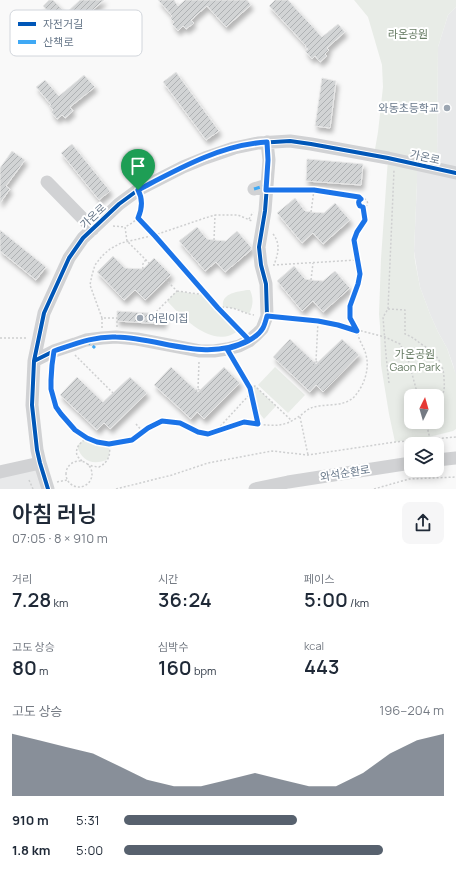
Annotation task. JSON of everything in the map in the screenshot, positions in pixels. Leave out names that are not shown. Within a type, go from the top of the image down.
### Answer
[{"type":"street","name":"가온로","points":[[48,489],[37,450],[32,405],[34,361],[44,313],[69,258],[83,238],[119,204],[138,190],[183,167],[234,148],[267,142],[290,141],[311,144],[388,158],[456,173]]},
{"type":"street","points":[[34,361],[54,351],[67,347],[90,344],[109,337],[137,339],[200,351],[227,349],[239,346],[257,334],[262,329],[267,316],[266,284],[268,265],[258,247],[265,211],[262,188],[268,160],[267,142]]},
{"type":"street","points":[[47,182],[93,229]]},
{"type":"street","points":[[444,459],[456,458]]},
{"type":"street","points":[[0,472],[40,463]]},
{"type":"street","name":"와석순환로","points":[[255,489],[288,482],[404,464]]},
{"type":"path","points":[[390,383],[383,317],[388,309],[394,167]]},
{"type":"path","points":[[262,188],[314,190],[359,197],[361,199],[364,198],[367,201],[367,205],[363,207]]},
{"type":"path","points":[[138,190],[142,199],[141,209],[138,218],[125,226],[127,241],[177,291],[207,296]]},
{"type":"path","points":[[311,212],[314,190]]},
{"type":"path","points":[[361,199],[358,204],[363,207]]},
{"type":"path","points":[[54,351],[51,389],[56,407],[75,430],[87,438],[97,442],[109,444],[132,440],[148,428],[162,421],[180,423],[198,432],[208,434],[244,422],[276,426],[292,421],[311,408],[337,404],[349,400],[354,397],[364,382],[367,363],[366,354],[350,318],[350,306],[360,274],[354,240],[357,232],[365,220],[363,207]]},
{"type":"path","points":[[117,318],[102,318],[90,285],[95,265],[102,256],[120,243],[155,236],[215,215],[238,214],[262,226],[273,234],[277,241],[278,247],[276,259],[268,265]]},
{"type":"path","points":[[214,240],[215,215]]},
{"type":"path","points":[[138,218],[207,296],[249,340]]},
{"type":"path","points":[[146,260],[143,265],[146,273]]},
{"type":"path","points":[[268,265],[357,260]]},
{"type":"path","points":[[311,280],[313,263]]},
{"type":"path","points":[[155,313],[177,291]]},
{"type":"path","points":[[218,308],[228,307],[241,310],[247,314],[318,321],[385,337],[400,344],[408,359],[416,389]]},
{"type":"path","points":[[388,309],[405,310],[404,334],[410,336],[428,348],[441,362],[444,373],[444,392]]},
{"type":"path","points":[[312,367],[316,361],[318,321]]},
{"type":"path","points":[[0,338],[39,337]]},
{"type":"path","points":[[67,347],[113,393]]},
{"type":"path","points":[[227,349],[250,388],[258,424]]},
{"type":"path","points":[[193,394],[198,389],[200,351]]},
{"type":"path","points":[[316,361],[321,367]]},
{"type":"path","points":[[250,388],[255,386],[292,421]]},
{"type":"path","points":[[198,389],[203,394]]},
{"type":"path","points":[[215,432],[250,394]]},
{"type":"path","points":[[300,416],[308,455]]},
{"type":"path","points":[[136,424],[143,432]]},
{"type":"path","points":[[444,437],[456,436]]},
{"type":"path","points":[[87,438],[78,445],[76,451],[77,456],[84,462],[88,465],[92,472],[90,480],[84,486],[76,487],[67,480],[67,468],[76,461],[84,462],[92,466],[101,466],[108,459],[110,449],[109,444]]},
{"type":"path","points":[[116,489],[172,475],[208,463],[272,451],[308,455],[404,441]]},
{"type":"path","points":[[374,489],[385,488],[409,479],[456,477]]},
{"type":"path","points":[[29,480],[32,489]]},
{"type":"shaded area","points":[[456,7],[456,378],[447,348],[430,314],[420,287],[414,251],[417,164],[437,168],[438,47],[448,15]]},
{"type":"shaded area","points":[[40,463],[48,489],[0,489],[0,472]]},
{"type":"green space","points":[[354,0],[456,0],[456,7],[448,15],[438,47],[437,169],[417,165],[414,251],[420,287],[430,314],[447,348],[456,375],[456,429],[429,437],[404,437],[404,441],[395,442],[381,365],[379,314],[388,158],[374,155],[383,87],[382,65],[368,17]]},
{"type":"green space","points":[[250,290],[252,299],[249,314],[237,309],[223,307],[224,299],[227,296]]},
{"type":"green space","points":[[177,291],[207,296],[239,330],[229,335],[219,337],[209,335],[200,330],[181,316],[167,301]]},
{"type":"green space","points":[[275,367],[305,395],[288,413],[258,385]]},
{"type":"green space","points":[[255,386],[276,406],[264,419],[257,408],[252,388]]},
{"type":"green space","points":[[83,440],[108,447],[110,451],[108,459],[93,462],[85,459],[77,446]]},
{"type":"building","points":[[49,0],[53,0],[63,10],[47,10],[43,6]]},
{"type":"building","points":[[80,0],[104,0],[93,10],[69,10]]},
{"type":"building","points":[[158,0],[174,0],[178,6],[185,0],[247,0],[251,5],[226,27],[207,6],[191,20],[194,23],[186,29],[183,26],[178,31],[172,24],[174,22],[170,18],[172,16]]},
{"type":"building","points":[[275,0],[288,0],[322,37],[338,24],[345,32],[327,48],[329,50],[325,54],[327,56],[320,62],[315,56],[312,59],[305,51],[308,49],[305,47],[306,46],[269,6]]},
{"type":"building","points":[[176,72],[219,131],[206,140],[163,82]]},
{"type":"building","points":[[84,75],[95,87],[70,107],[73,111],[65,118],[62,115],[57,119],[51,112],[53,110],[49,106],[51,105],[36,87],[45,80],[59,96]]},
{"type":"building","points":[[322,78],[336,81],[330,128],[315,126]]},
{"type":"building","points":[[72,144],[110,191],[99,200],[61,153]]},
{"type":"building","points":[[12,151],[25,160],[6,186],[10,189],[0,203],[0,168]]},
{"type":"building","points":[[307,159],[363,164],[361,185],[306,181]]},
{"type":"building","points":[[295,198],[305,211],[311,212],[324,213],[335,203],[350,220],[323,244],[313,233],[302,243],[277,213]]},
{"type":"building","points":[[197,227],[207,239],[214,240],[226,241],[237,231],[251,247],[251,250],[225,272],[216,262],[205,271],[179,241]]},
{"type":"building","points":[[0,230],[46,267],[36,280],[0,251]]},
{"type":"building","points":[[113,256],[125,268],[143,269],[154,258],[171,275],[145,300],[135,290],[124,300],[97,272]]},
{"type":"building","points":[[294,266],[305,279],[311,280],[323,281],[335,271],[350,288],[323,312],[313,301],[302,311],[277,281]]},
{"type":"building","name":"어린이집","points":[[117,311],[164,314],[164,324],[117,321]]},
{"type":"building","points":[[290,339],[316,364],[342,339],[359,355],[323,392],[316,385],[310,392],[273,357]]},
{"type":"building","points":[[171,367],[198,392],[224,367],[240,383],[204,419],[197,412],[191,419],[154,385]]},
{"type":"building","points":[[77,377],[103,402],[130,377],[147,393],[110,429],[104,423],[97,430],[60,395]]},
{"type":"marked path","points":[[254,189],[267,185]]},
{"type":"marked path","points":[[86,340],[95,348]]},
{"type":"cycle path","points":[[48,489],[37,450],[32,405],[34,361],[44,313],[69,258],[83,238],[119,204],[138,190],[183,167],[234,148],[258,143],[290,141],[311,144],[388,158],[456,173]]},
{"type":"cycle path","points":[[34,361],[54,351],[86,340],[102,338],[116,337],[137,339],[200,351],[214,351],[239,346],[249,341],[257,334],[262,329],[267,316],[266,284],[261,265],[259,247],[265,211],[269,160],[267,142]]},
{"type":"place","name":"와동초등학교","points":[[447,108]]},
{"type":"place","name":"어린이집","points":[[140,318]]},
{"type":"route","points":[[138,190],[142,199],[138,218],[218,308],[249,340],[239,346],[227,349],[200,351],[158,342],[116,337],[86,340],[54,351],[51,389],[56,407],[75,430],[87,438],[97,442],[109,444],[132,440],[148,428],[162,421],[180,423],[198,432],[208,434],[244,422],[258,424],[250,388],[227,349],[239,346],[249,340],[257,334],[262,329],[267,316],[318,321],[357,331],[350,318],[350,306],[360,274],[354,240],[357,232],[365,220],[363,207],[358,204],[361,199],[359,197],[314,190],[266,190],[268,160],[267,142],[234,148],[205,158],[183,167],[138,190]]},
{"type":"park label","name":"라온공원","points":[[408,34]]},
{"type":"park label","name":"가온공원 Gaon Park","points":[[415,360]]}]
